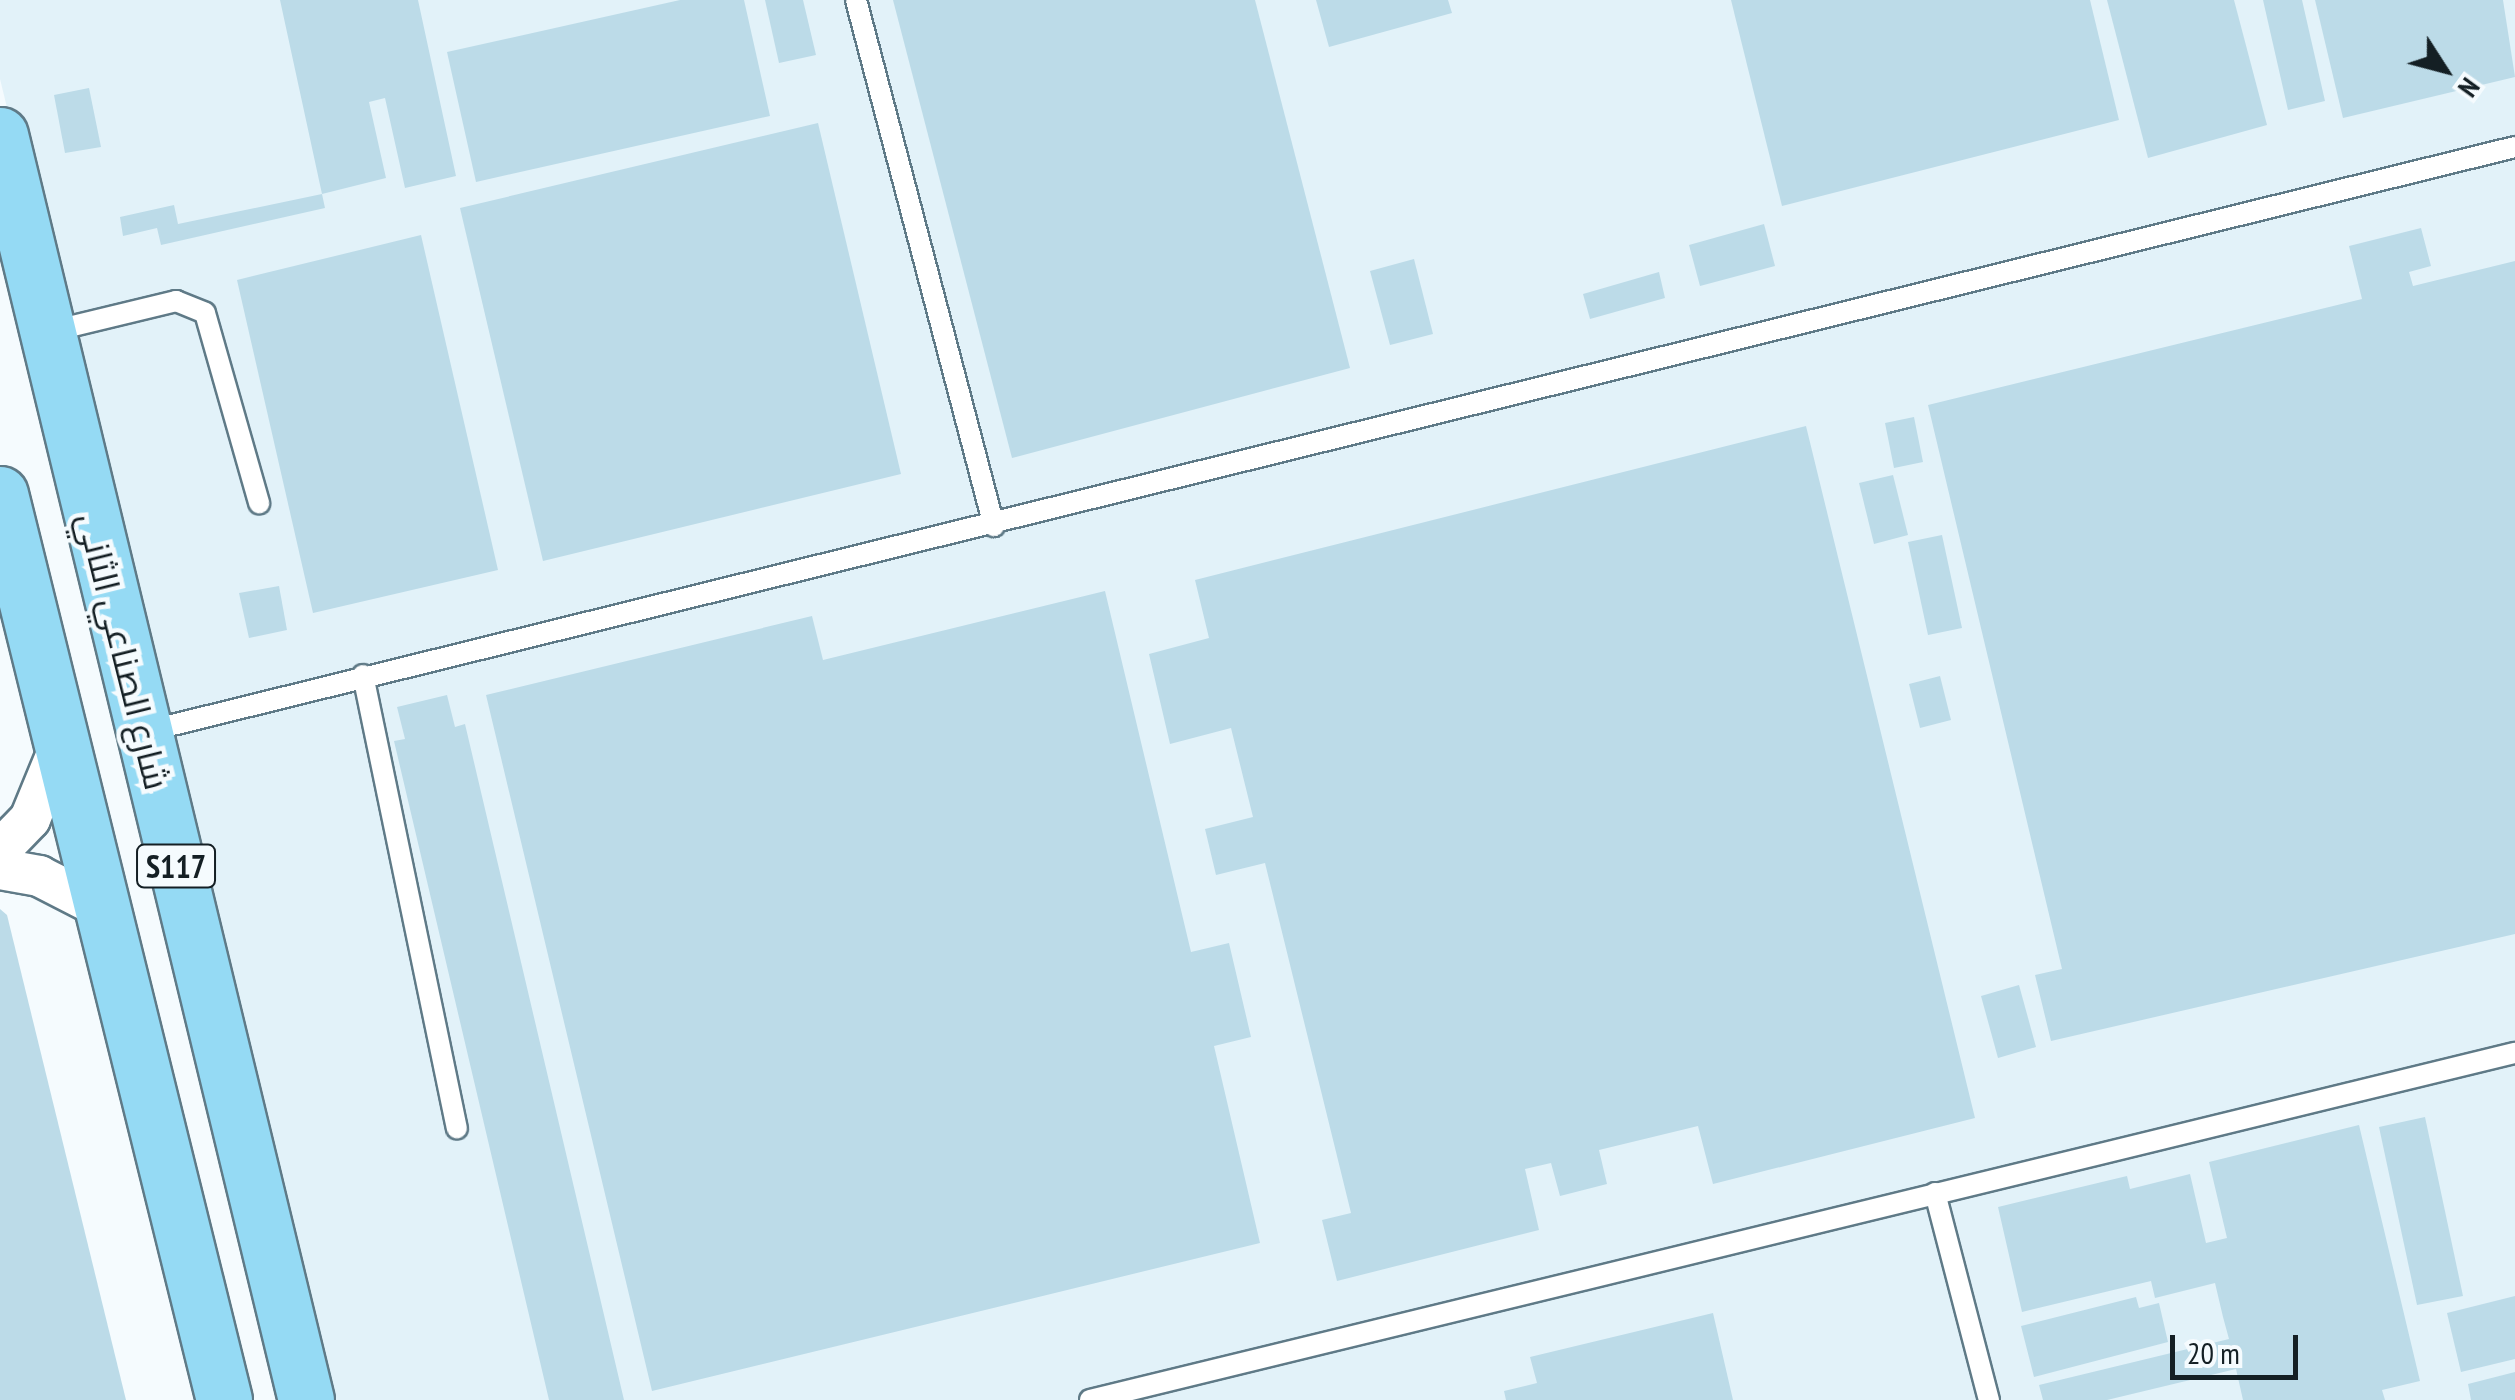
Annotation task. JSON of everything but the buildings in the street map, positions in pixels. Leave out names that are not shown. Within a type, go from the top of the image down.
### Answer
[{"type":"main road","name":"شارع الصناعي الثاني","points":[[0,135],[306,1400]]},
{"type":"main road","name":"S117","points":[[0,494],[96,906],[224,1400]]},
{"type":"street","points":[[0,850],[30,819],[58,751]]},
{"type":"street","points":[[0,868],[39,876],[96,906]]},
{"type":"lane","points":[[856,0],[994,526]]},
{"type":"lane","points":[[144,732],[364,675],[994,526],[2515,148]]},
{"type":"lane","points":[[46,333],[176,302],[205,313],[259,503]]},
{"type":"lane","points":[[364,675],[457,1128]]},
{"type":"lane","points":[[1090,1400],[2515,1053]]},
{"type":"lane","points":[[1935,1193],[1989,1400]]},
{"type":"shaded area","points":[[0,0],[2515,0],[2515,1400],[324,1400],[0,79]]}]
